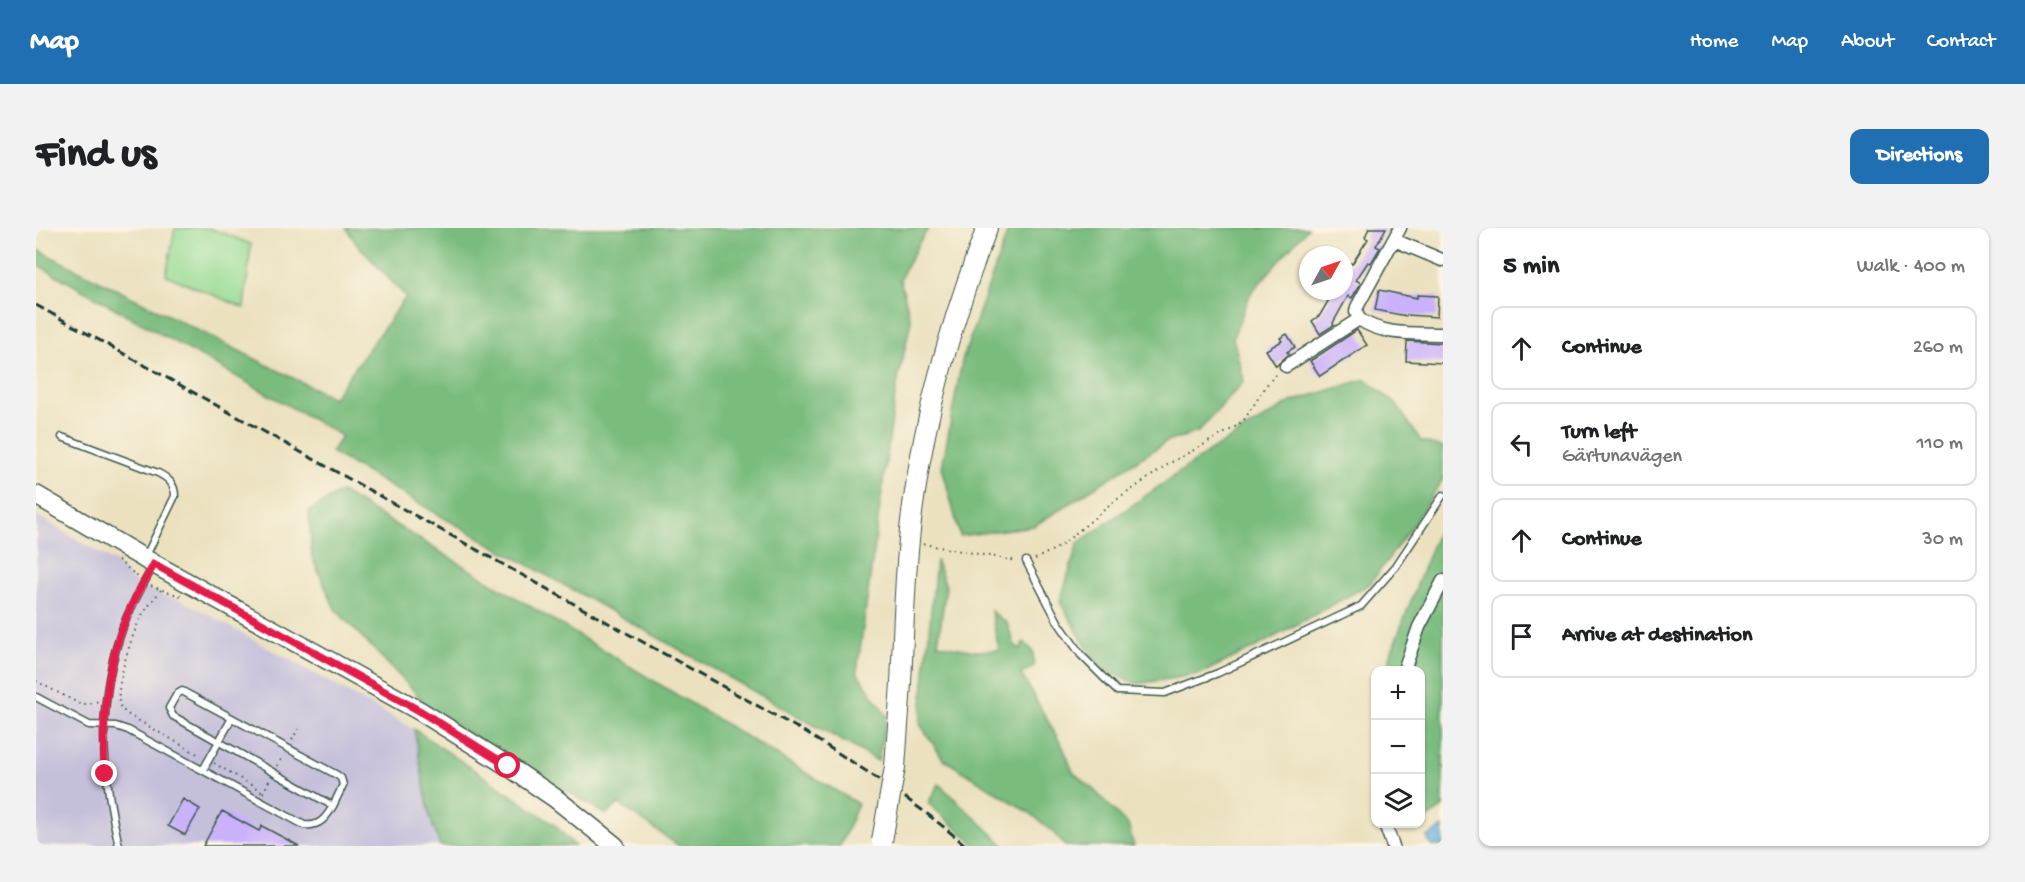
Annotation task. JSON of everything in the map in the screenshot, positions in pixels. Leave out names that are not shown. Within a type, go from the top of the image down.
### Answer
[{"type":"main road","points":[[882,844],[895,767],[908,547],[921,454],[929,411],[948,339],[987,228]]},
{"type":"street","points":[[1400,228],[1356,312],[1359,319],[1373,327],[1396,333],[1443,334]]},
{"type":"street","points":[[1394,240],[1442,260]]},
{"type":"street","points":[[1286,366],[1359,319]]},
{"type":"street","points":[[36,495],[149,561],[420,711],[555,798],[615,846]]},
{"type":"street","points":[[1405,666],[1419,627],[1443,581]]},
{"type":"street","points":[[1386,828],[1393,846]]},
{"type":"lane","points":[[62,437],[158,472],[170,481],[175,489],[175,496],[149,561],[144,582],[124,624],[111,667],[105,702],[103,726],[105,774],[119,846]]},
{"type":"lane","points":[[1026,561],[1058,622],[1081,655],[1117,691],[1165,693],[1218,673],[1361,606],[1396,566],[1443,495]]},
{"type":"lane","points":[[36,697],[82,722],[96,726],[116,726],[128,730],[304,825],[322,822],[333,806],[342,789],[340,778],[185,692],[177,694],[169,708],[170,713],[333,806]]},
{"type":"lane","points":[[203,770],[232,718]]},
{"type":"path","points":[[924,535],[923,544],[1010,561],[1026,561],[1042,557],[1059,548],[1137,485],[1244,420],[1268,383],[1286,366]]},
{"type":"path","points":[[117,560],[144,582],[183,597]]},
{"type":"path","points":[[36,681],[80,704],[119,702]]},
{"type":"shaded area","points":[[36,515],[116,563],[133,581],[165,596],[182,600],[414,729],[430,817],[440,846],[36,846]]},
{"type":"green space","points":[[175,228],[210,228],[251,244],[244,308],[166,275]]},
{"type":"green space","points":[[346,228],[929,228],[900,279],[911,321],[896,389],[857,672],[887,716],[878,761],[331,452],[342,436],[36,264],[36,249],[333,398],[406,297],[356,243]]},
{"type":"green space","points":[[1009,228],[1308,228],[1251,293],[1233,337],[1244,381],[1198,432],[1166,442],[1034,526],[960,536],[942,467],[962,361]]},
{"type":"green space","points":[[1365,379],[1396,404],[1421,441],[1443,447],[1443,479],[1370,584],[1258,646],[1200,674],[1138,684],[1103,670],[1060,602],[1078,543],[1210,451],[1291,402]]},
{"type":"green space","points":[[341,492],[858,804],[840,846],[679,846],[619,804],[606,814],[436,714],[335,609],[312,557],[309,511]]},
{"type":"green space","points":[[1443,517],[1443,807],[1425,820],[1425,666],[1388,666]]},
{"type":"green space","points":[[936,560],[946,586],[938,644],[975,651],[999,650],[991,611],[1007,623],[1014,644],[1020,649],[1024,642],[1033,651],[1034,666],[1021,674],[1063,747],[1073,772],[1128,825],[1134,846],[1065,846],[1053,832],[1030,813],[943,759],[920,724]]},
{"type":"green space","points":[[414,729],[555,825],[575,846],[440,846],[430,817]]},
{"type":"green space","points":[[939,784],[1005,846],[977,846],[928,803]]},
{"type":"water","points":[[1443,827],[1443,846],[1431,846],[1427,837]]},
{"type":"building","points":[[1369,228],[1386,228],[1376,246],[1380,248],[1356,280],[1361,283],[1353,296],[1353,262],[1368,239],[1365,237]]},
{"type":"building","points":[[1379,290],[1417,298],[1417,295],[1438,296],[1437,317],[1406,316],[1375,310]]},
{"type":"building","points":[[1329,300],[1346,300],[1334,325],[1320,334],[1312,321],[1320,315]]},
{"type":"building","points":[[1357,330],[1367,345],[1320,376],[1310,361]]},
{"type":"building","points":[[1287,334],[1295,347],[1287,352],[1289,354],[1276,366],[1266,350],[1282,341],[1280,338]]},
{"type":"building","points":[[1407,341],[1443,343],[1443,363],[1406,361]]},
{"type":"building","points":[[183,799],[200,809],[185,835],[168,826]]},
{"type":"building","points":[[222,811],[259,831],[262,826],[299,846],[203,846]]},
{"type":"railway","points":[[36,305],[803,731],[908,800],[966,846]]},
{"type":"route","points":[[105,774],[103,726],[111,667],[124,624],[154,564],[420,711],[508,766]]}]
